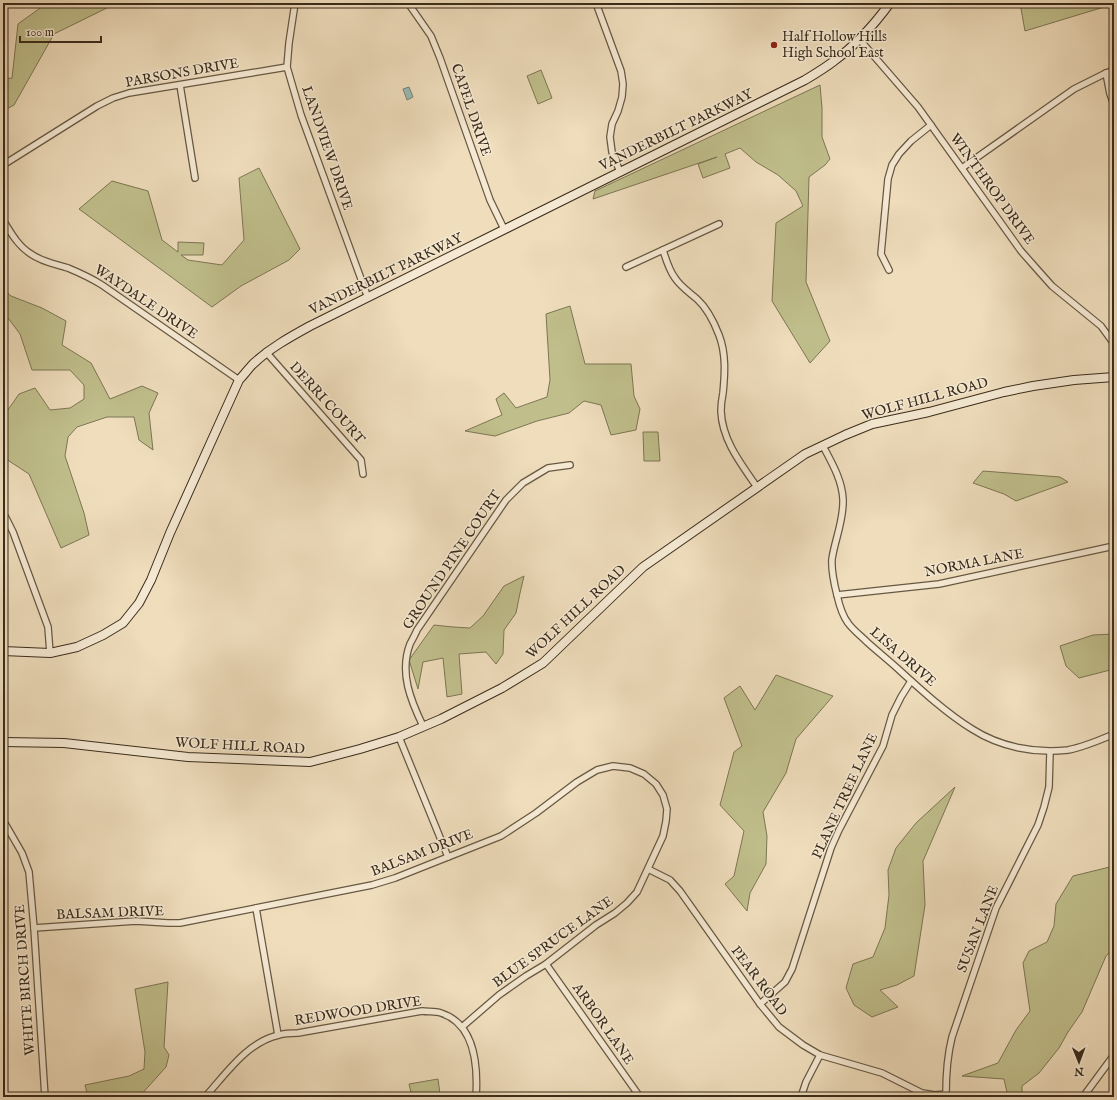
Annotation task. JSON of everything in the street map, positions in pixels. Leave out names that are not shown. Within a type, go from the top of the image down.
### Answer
[{"type":"street","name":"LANDVIEW DRIVE","points":[[295,3],[287,67],[301,115],[368,298]]},
{"type":"street","name":"CAPEL DRIVE","points":[[408,3],[431,36],[490,200],[504,229]]},
{"type":"street","points":[[596,3],[617,59],[623,84],[622,98],[612,124],[610,137],[612,152],[620,172]]},
{"type":"street","name":"VANDERBILT PARKWAY","points":[[3,651],[50,652],[77,647],[103,635],[123,622],[139,603],[151,580],[176,519],[239,380],[252,364],[266,352],[283,340],[310,326],[806,80],[834,61],[860,40],[878,20],[890,3]]},
{"type":"street","name":"WINTHROP DRIVE","points":[[860,40],[918,107],[1021,251],[1052,286],[1101,326],[1114,344]]},
{"type":"street","name":"PARSONS DRIVE","points":[[3,165],[97,106],[113,98],[130,93],[287,67]]},
{"type":"street","points":[[962,168],[1074,89],[1114,70]]},
{"type":"street","points":[[1106,73],[1110,94],[1114,105]]},
{"type":"street","points":[[180,85],[195,178]]},
{"type":"street","points":[[889,270],[881,254],[888,179],[892,165],[910,141],[931,126]]},
{"type":"street","name":"WAYDALE DRIVE","points":[[3,220],[21,246],[30,254],[86,276],[102,285],[239,380]]},
{"type":"street","points":[[626,267],[719,224]]},
{"type":"street","points":[[663,250],[675,278],[685,290],[708,310],[714,321],[720,337],[724,355],[725,373],[721,411],[724,428],[737,457],[757,487]]},
{"type":"street","name":"DERRI COURT","points":[[266,352],[362,460],[363,474]]},
{"type":"street","name":"WOLF HILL ROAD","points":[[3,742],[64,743],[188,757],[310,762],[399,737],[441,719],[502,688],[543,663],[644,567],[805,454],[872,424],[929,412],[1004,392],[1074,380],[1114,377]]},
{"type":"street","name":"LISA DRIVE","points":[[823,446],[835,466],[843,499],[842,516],[832,560],[832,577],[842,611],[848,622],[857,633],[956,718],[973,730],[1006,745],[1050,752],[1084,746],[1114,734]]},
{"type":"street","name":"GROUND PINE COURT","points":[[423,726],[414,708],[405,678],[406,660],[410,645],[417,630],[506,500],[523,483],[548,468],[570,465]]},
{"type":"street","points":[[3,514],[13,532],[48,627],[50,652]]},
{"type":"street","name":"NORMA LANE","points":[[837,595],[939,584],[1114,546]]},
{"type":"street","name":"PLANE TREE LANE","points":[[760,1004],[784,982],[792,969],[831,848],[883,746],[892,715],[911,680]]},
{"type":"street","points":[[399,737],[448,857]]},
{"type":"street","name":"SUSAN LANE","points":[[946,1096],[948,1053],[952,1037],[996,908],[1038,825],[1049,787],[1050,752]]},
{"type":"street","name":"BALSAM DRIVE","points":[[34,928],[136,921],[180,923],[372,885],[395,878],[501,836],[536,813],[577,782],[597,770],[613,766],[630,768],[644,774],[656,784],[663,795],[667,809],[663,836],[648,869]]},
{"type":"street","name":"WHITE BIRCH DRIVE","points":[[3,820],[22,853],[29,872],[45,1097]]},
{"type":"street","name":"PEAR ROAD","points":[[648,869],[670,880],[680,891],[760,1004],[779,1027],[803,1045],[820,1055],[882,1073],[922,1093],[946,1096]]},
{"type":"street","name":"BLUE SPRUCE LANE","points":[[462,1027],[499,995],[546,964],[628,903],[637,892],[648,869]]},
{"type":"street","points":[[256,908],[278,1035]]},
{"type":"street","name":"ARBOR LANE","points":[[546,964],[640,1097]]},
{"type":"street","name":"REDWOOD DRIVE","points":[[205,1097],[238,1059],[249,1049],[278,1035],[422,1011],[440,1013],[452,1018],[462,1027],[469,1039],[474,1055],[476,1097]]},
{"type":"street","points":[[801,1097],[813,1066],[820,1055]]},
{"type":"street","points":[[1083,1097],[1114,1055]]},
{"type":"shaded area","points":[[47,3],[117,3],[54,34],[14,105],[3,111],[3,79],[12,78],[18,24]]},
{"type":"shaded area","points":[[1020,3],[1114,3],[1114,4],[1025,31]]},
{"type":"shaded area","points":[[541,70],[552,98],[538,104],[527,76]]},
{"type":"shaded area","points":[[820,85],[822,137],[830,159],[825,165],[809,177],[806,282],[830,341],[810,363],[772,301],[776,223],[803,206],[796,191],[778,175],[756,162],[740,148],[725,154],[730,168],[703,178],[698,164],[717,157],[593,199],[595,191]]},
{"type":"shaded area","points":[[259,168],[300,249],[289,260],[241,286],[212,307],[79,209],[112,181],[148,191],[162,240],[178,252],[178,242],[204,243],[203,255],[181,255],[188,260],[222,265],[244,240],[239,178]]},
{"type":"shaded area","points":[[3,289],[11,296],[42,308],[66,321],[62,345],[91,363],[110,399],[142,386],[158,393],[149,413],[153,450],[139,440],[134,417],[107,417],[77,427],[68,437],[65,456],[84,513],[89,535],[61,548],[29,474],[3,457],[3,417],[19,394],[35,388],[50,410],[70,408],[84,399],[84,385],[70,370],[32,370],[20,334],[3,313]]},
{"type":"shaded area","points":[[570,306],[585,364],[631,364],[634,396],[640,409],[636,430],[611,435],[601,405],[584,401],[569,413],[537,421],[495,436],[465,431],[502,415],[496,399],[504,393],[516,408],[547,397],[550,380],[546,314]]},
{"type":"shaded area","points":[[643,432],[658,432],[660,461],[644,461]]},
{"type":"shaded area","points":[[983,471],[1060,477],[1068,482],[1016,501],[1004,494],[973,483]]},
{"type":"shaded area","points":[[524,576],[516,613],[504,630],[503,654],[496,664],[486,652],[459,654],[462,694],[447,697],[443,658],[423,662],[418,689],[409,660],[434,625],[470,628],[483,616],[504,586]]},
{"type":"shaded area","points":[[1114,634],[1114,669],[1079,678],[1066,666],[1060,646],[1093,635]]},
{"type":"shaded area","points":[[776,675],[833,696],[796,739],[786,773],[763,812],[767,836],[766,864],[750,893],[747,911],[725,884],[734,876],[744,831],[720,805],[734,752],[742,746],[724,698],[740,686],[755,710]]},
{"type":"shaded area","points":[[955,787],[923,861],[925,905],[914,976],[897,985],[880,990],[898,1007],[872,1017],[854,1005],[846,988],[853,964],[873,957],[885,928],[889,895],[888,870],[896,848],[916,823]]},
{"type":"shaded area","points":[[1114,866],[1114,949],[1106,956],[1082,1012],[1059,1048],[1039,1073],[1022,1086],[1022,1097],[1008,1097],[1004,1079],[962,1076],[998,1063],[1016,1030],[1030,1011],[1023,963],[1029,951],[1047,942],[1054,926],[1056,904],[1073,876]]},
{"type":"shaded area","points":[[168,982],[164,1047],[169,1055],[166,1067],[139,1097],[88,1097],[85,1085],[129,1076],[144,1069],[145,1052],[135,989]]},
{"type":"shaded area","points":[[438,1079],[440,1094],[412,1097],[409,1084]]},
{"type":"water","points":[[409,87],[413,97],[407,100],[403,89]]},
{"type":"place","name":"Half Hollow Hills High School East","points":[[774,45]]}]
